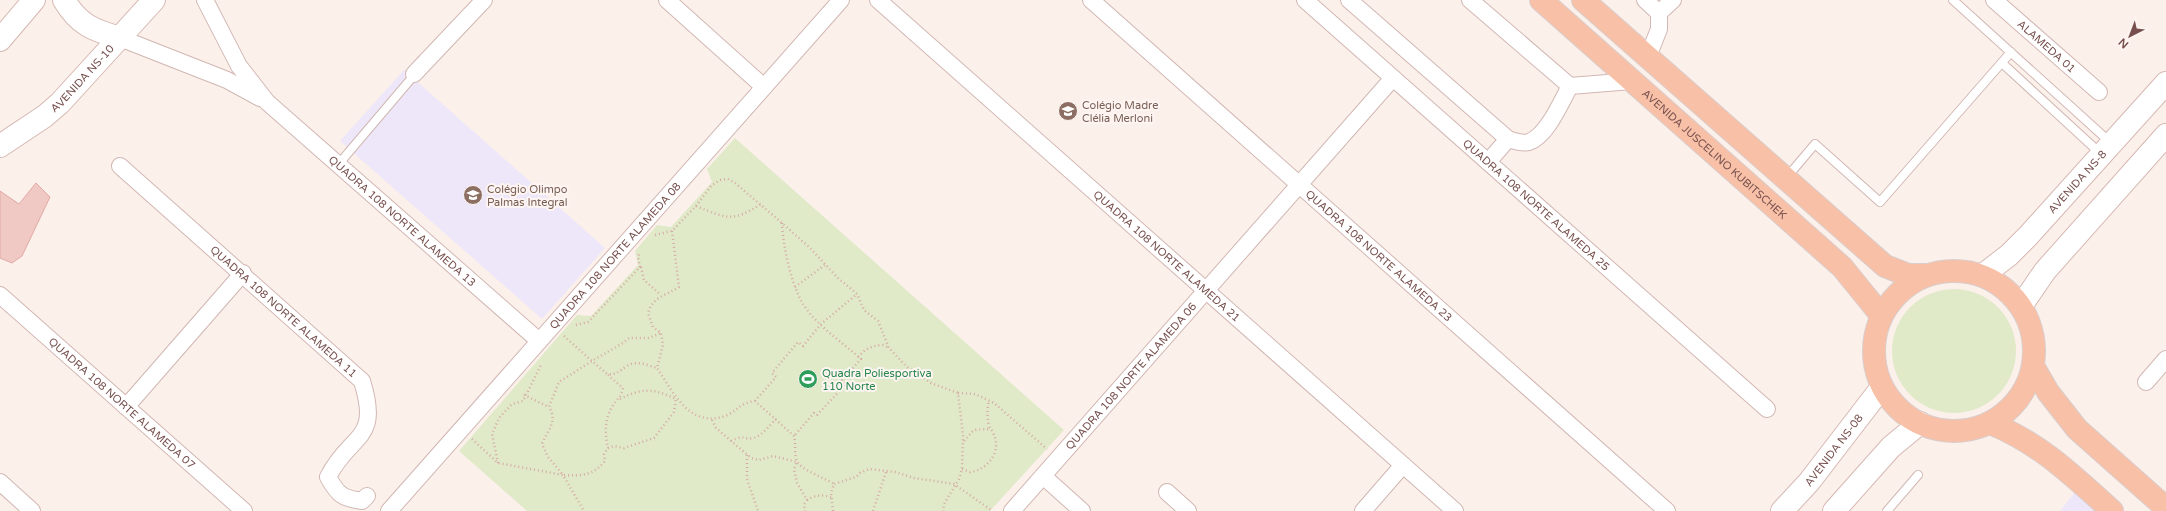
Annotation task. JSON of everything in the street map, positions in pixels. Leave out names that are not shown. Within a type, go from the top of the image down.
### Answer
[{"type":"main road","name":"AVENIDA JUSCELINO KUBITSCHEK","points":[[1541,0],[1842,267],[1881,315]]},
{"type":"main road","points":[[1583,0],[1885,266],[1908,275],[1925,275],[1954,270],[1983,275],[2004,288],[2021,306],[2033,335],[2033,366],[2021,394],[2010,409],[1990,423],[1967,430],[1943,430],[1920,424],[1905,414],[1892,402],[1882,387],[1874,364],[1874,339],[1881,315],[1892,298],[1902,289],[1925,275]]},
{"type":"main road","points":[[2033,366],[2048,392],[2077,429],[2166,508]]},
{"type":"main road","points":[[1990,423],[2013,433],[2034,445],[2062,466],[2112,511]]},
{"type":"street","points":[[0,40],[34,0]]},
{"type":"street","points":[[64,0],[78,20],[87,26],[227,80],[267,102]]},
{"type":"street","name":"AVENIDA NS-10","points":[[0,146],[46,116],[60,103],[154,0]]},
{"type":"street","points":[[205,0],[239,66],[267,102]]},
{"type":"street","points":[[412,77],[484,0]]},
{"type":"street","points":[[667,0],[764,86]]},
{"type":"street","name":"QUADRA 108 NORTE ALAMEDA 08","points":[[388,511],[841,0]]},
{"type":"street","name":"QUADRA 108 NORTE ALAMEDA 21","points":[[878,0],[1455,511]]},
{"type":"street","name":"QUADRA 108 NORTE ALAMEDA 23","points":[[1091,0],[1666,511]]},
{"type":"street","name":"QUADRA 108 NORTE ALAMEDA 25","points":[[1305,0],[1767,409]]},
{"type":"street","points":[[1349,0],[1508,139],[1518,142],[1529,142],[1538,137],[1545,129],[1570,86]]},
{"type":"street","points":[[1470,0],[1570,86],[1632,81]]},
{"type":"street","points":[[1645,0],[1659,13],[1659,29],[1648,56]]},
{"type":"street","points":[[1659,13],[1673,0]]},
{"type":"street","name":"ALAMEDA 01","points":[[1994,0],[2099,92]]},
{"type":"street","name":"QUADRA 108 NORTE ALAMEDA 06","points":[[1012,511],[1393,78]]},
{"type":"street","name":"AVENIDA NS-8","points":[[1983,275],[2009,255],[2028,236],[2166,82]]},
{"type":"street","name":"QUADRA 108 NORTE ALAMEDA 13","points":[[267,102],[337,166],[538,340]]},
{"type":"street","points":[[2021,306],[2045,271],[2166,135]]},
{"type":"street","points":[[1488,162],[1508,139]]},
{"type":"street","name":"QUADRA 108 NORTE ALAMEDA 11","points":[[120,166],[362,381],[368,400],[369,418],[365,431],[333,468],[328,477],[334,488],[345,498],[362,501],[367,496]]},
{"type":"street","points":[[126,407],[243,274]]},
{"type":"street","name":"QUADRA 108 NORTE ALAMEDA 07","points":[[0,295],[244,511]]},
{"type":"street","points":[[2146,382],[2166,359]]},
{"type":"street","name":"AVENIDA NS-08","points":[[1782,511],[1809,482],[1882,387]]},
{"type":"street","points":[[1834,511],[1891,447],[1920,424]]},
{"type":"street","points":[[1363,511],[1404,465]]},
{"type":"street","points":[[1043,476],[1082,511]]},
{"type":"street","points":[[0,482],[32,511]]},
{"type":"street","points":[[1167,492],[1188,511]]},
{"type":"lane","points":[[1953,0],[2011,52],[2107,149]]},
{"type":"lane","points":[[1786,179],[1815,144],[1880,202],[2011,52]]},
{"type":"lane","points":[[2002,63],[2107,149]]},
{"type":"lane","points":[[337,166],[412,77]]},
{"type":"lane","points":[[1887,511],[1918,475]]},
{"type":"path","points":[[651,236],[672,231],[696,206],[711,186],[720,180],[728,179],[761,204],[826,264],[838,278],[857,294],[864,310],[878,321],[889,348]]},
{"type":"path","points":[[696,206],[729,217],[745,214],[761,204]]},
{"type":"path","points":[[782,223],[784,248],[795,287],[803,304],[821,324],[861,359],[842,380],[846,384],[817,416],[814,413],[794,436]]},
{"type":"path","points":[[657,368],[663,345],[661,333],[653,327],[648,313],[651,304],[661,295],[670,293],[680,287],[672,231]]},
{"type":"path","points":[[640,250],[638,258],[644,280],[661,295]]},
{"type":"path","points":[[795,287],[826,264]]},
{"type":"path","points":[[573,328],[577,324],[588,322],[640,267]]},
{"type":"path","points":[[755,402],[776,377],[772,373],[798,342],[803,346],[821,324],[857,294]]},
{"type":"path","points":[[559,342],[568,332]]},
{"type":"path","points":[[549,407],[559,382],[592,361],[623,344],[629,338],[649,338],[661,333]]},
{"type":"path","points":[[564,336],[623,388],[620,400]]},
{"type":"path","points":[[858,357],[863,351],[874,346],[883,345],[889,348],[908,367],[931,383],[958,393],[975,394],[989,400],[1014,419],[1047,448]]},
{"type":"path","points":[[498,463],[492,434],[499,418],[512,404],[523,401],[524,395],[541,368],[543,357]]},
{"type":"path","points":[[470,437],[498,463],[563,476],[584,476],[598,470],[605,461],[604,454],[608,448],[614,446],[624,448],[654,438],[674,412],[676,399],[657,368],[644,363],[634,363],[627,366],[620,373],[607,374]]},
{"type":"path","points":[[608,448],[605,432],[606,421],[612,406],[620,400],[641,390],[664,393],[676,399],[693,414],[712,420],[728,415],[744,403],[755,402],[794,436],[797,462],[794,469],[797,483],[807,500]]},
{"type":"path","points":[[943,511],[944,504],[954,484],[959,479],[962,469],[963,442],[961,408],[958,393]]},
{"type":"path","points":[[524,395],[549,407],[554,415],[554,421],[542,444],[548,457],[563,476],[584,511]]},
{"type":"path","points":[[962,469],[966,472],[975,471],[986,467],[991,462],[996,447],[993,433],[990,429],[987,408],[989,400]]},
{"type":"path","points":[[731,441],[742,436],[753,438],[762,433],[776,419]]},
{"type":"path","points":[[712,420],[716,428],[747,455],[759,460],[773,456],[797,462],[804,470],[821,476],[834,484],[856,477],[860,473],[869,469],[895,472],[914,478],[954,484],[991,510]]},
{"type":"path","points":[[963,442],[971,432],[976,429],[990,429]]},
{"type":"path","points":[[747,455],[747,479],[758,511]]},
{"type":"path","points":[[873,511],[886,472]]},
{"type":"path","points":[[833,511],[833,499],[831,493],[834,484]]},
{"type":"path","points":[[805,511],[804,504],[812,496],[828,496],[833,499]]},
{"type":"shaded area","name":"Colégio Olimpo Palmas Integral","points":[[404,70],[605,248],[542,319],[340,141]]},
{"type":"shaded area","points":[[2075,492],[2095,511],[2060,511]]},
{"type":"green space","points":[[735,138],[1064,430],[990,511],[527,511],[459,451],[577,315],[591,316],[638,265],[635,251],[657,225],[671,227],[712,182],[707,169]]},
{"type":"green space","points":[[1954,289],[1966,290],[1978,294],[1988,299],[1998,307],[2006,317],[2011,327],[2015,339],[2015,363],[2011,375],[2006,385],[1998,395],[1988,403],[1978,408],[1966,412],[1954,413],[1942,412],[1930,408],[1920,403],[1910,395],[1902,385],[1897,375],[1893,363],[1892,351],[1893,339],[1897,327],[1902,317],[1910,307],[1920,299],[1930,294],[1942,290]]},
{"type":"building","points":[[36,183],[50,197],[22,256],[12,263],[0,258],[0,191],[19,204]]},
{"type":"place","name":"Colégio Madre Clélia Merloni","points":[[1068,111]]},
{"type":"place","name":"Colégio Olimpo Palmas Integral","points":[[473,195]]},
{"type":"place","name":"Quadra Poliesportiva 110 Norte","points":[[808,379]]}]
